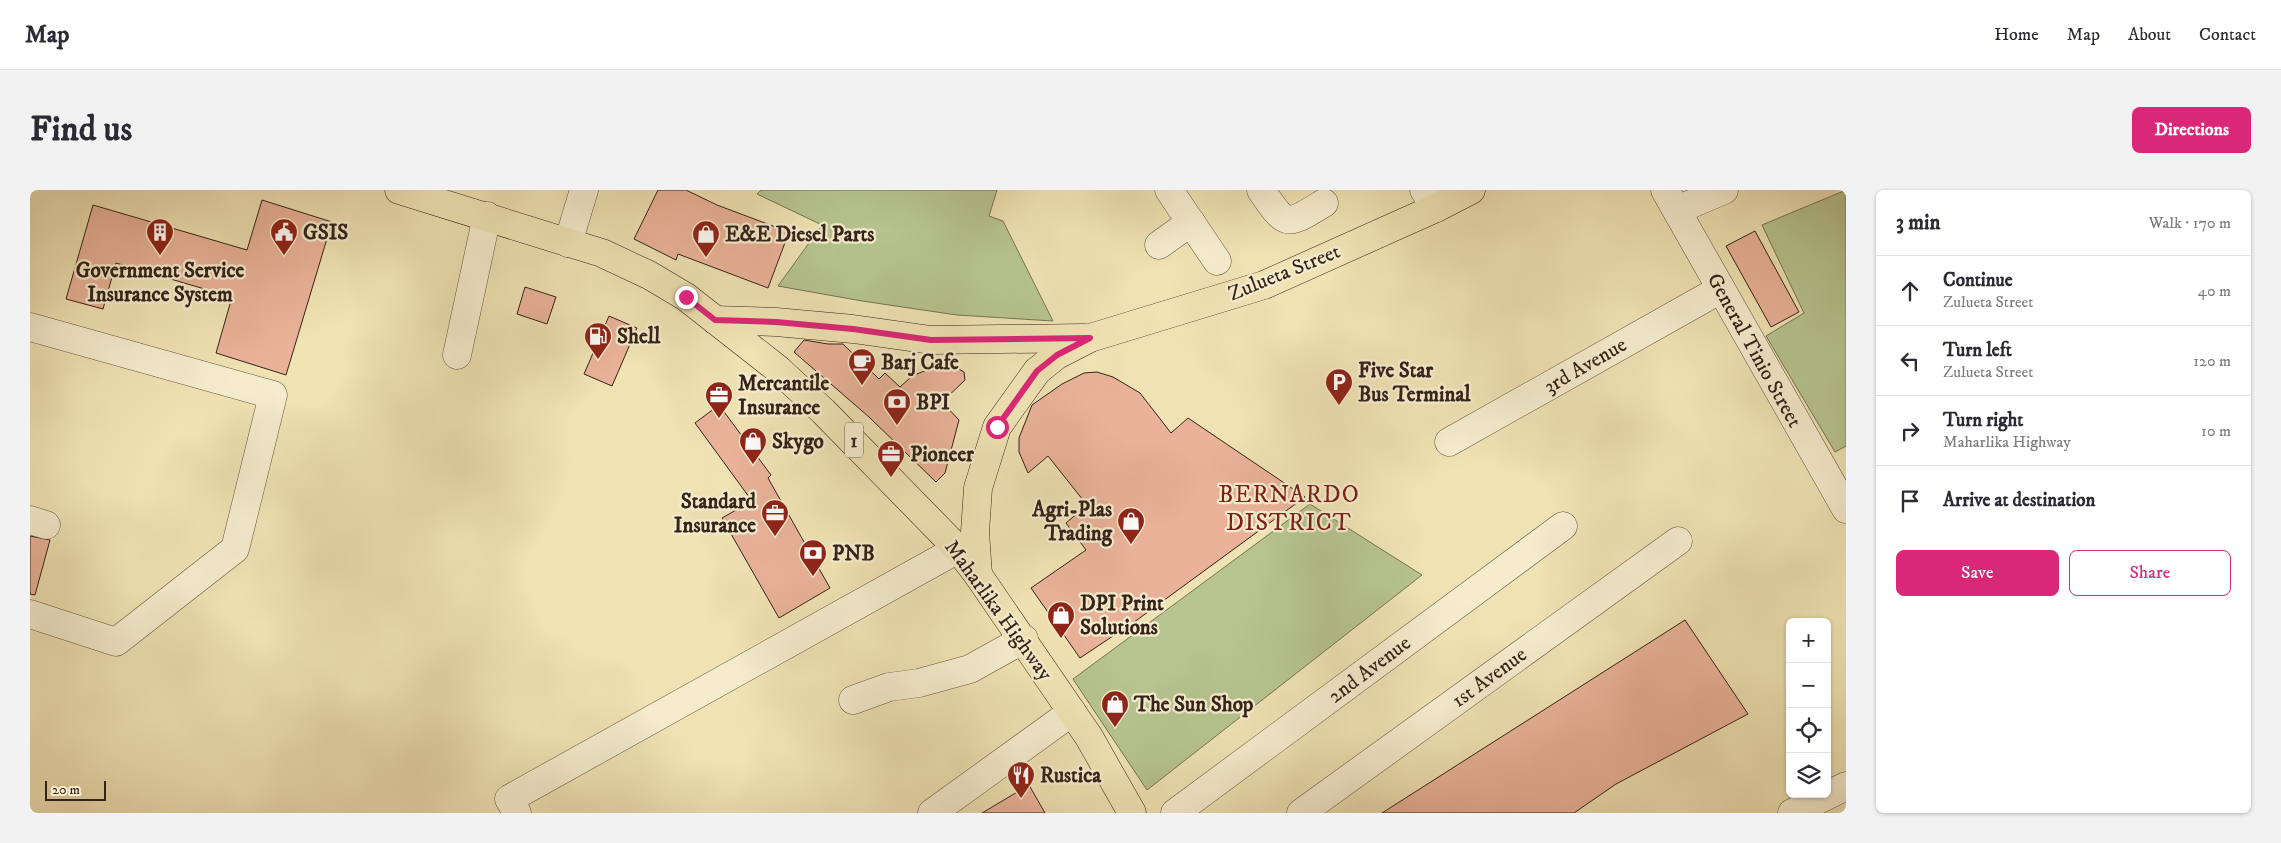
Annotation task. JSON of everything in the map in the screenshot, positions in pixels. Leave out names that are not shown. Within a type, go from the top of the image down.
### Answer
[{"type":"main road","name":"Maharlika Highway","points":[[399,190],[602,253],[649,275],[686,297],[779,370],[824,411],[958,549],[1024,639],[1072,712],[1132,813]]},
{"type":"main road","name":"Zulueta Street","points":[[978,575],[975,532],[978,488],[997,427],[1037,371],[1057,355],[1090,338],[1264,285],[1430,199],[1471,190]]},
{"type":"main road","name":"Zulueta Street","points":[[715,320],[776,322],[853,329],[931,340],[1090,338]]},
{"type":"street","points":[[568,243],[584,190]]},
{"type":"street","points":[[1169,190],[1217,262]]},
{"type":"street","points":[[1261,190],[1285,220],[1295,220],[1324,202]]},
{"type":"street","points":[[1671,200],[1724,190]]},
{"type":"street","name":"General Tinio Street","points":[[1671,200],[1844,501]]},
{"type":"street","points":[[457,355],[487,216]]},
{"type":"street","points":[[1159,245],[1191,222]]},
{"type":"street","name":"3rd Avenue","points":[[1449,442],[1721,288]]},
{"type":"street","points":[[30,327],[273,394],[235,549],[116,642],[30,614]]},
{"type":"street","name":"2nd Avenue","points":[[1175,813],[1563,526]]},
{"type":"street","name":"1st Avenue","points":[[1301,813],[1678,541]]},
{"type":"street","points":[[517,813],[509,799],[958,549]]},
{"type":"street","points":[[852,700],[889,687],[919,683],[970,669],[1024,639]]},
{"type":"street","points":[[932,813],[1072,712]]},
{"type":"street","points":[[1792,813],[1846,786]]},
{"type":"green space","points":[[761,190],[997,190],[989,216],[1003,221],[1053,321],[957,315],[778,286],[822,225],[757,194]]},
{"type":"green space","points":[[1846,190],[1846,446],[1835,452],[1766,336],[1804,313],[1762,225]]},
{"type":"green space","points":[[1310,504],[1422,575],[1147,790],[1073,679]]},
{"type":"building","points":[[658,190],[686,190],[717,205],[789,232],[768,288],[678,254],[676,260],[634,239]]},
{"type":"building","points":[[262,200],[332,222],[286,375],[216,353],[232,297],[116,263],[103,309],[66,299],[93,205],[247,250]]},
{"type":"building","points":[[1755,231],[1799,312],[1771,327],[1726,246]]},
{"type":"building","points":[[525,287],[556,297],[547,324],[517,314]]},
{"type":"building","points":[[609,316],[637,328],[612,386],[584,374]]},
{"type":"building","points":[[804,340],[828,344],[843,344],[879,379],[885,373],[900,387],[912,376],[939,365],[957,368],[964,372],[965,380],[942,402],[959,420],[945,473],[936,482],[869,417],[794,352]]},
{"type":"building","points":[[1097,372],[1113,377],[1140,393],[1171,433],[1188,418],[1305,497],[1137,620],[1080,658],[1031,588],[1086,550],[1066,523],[1087,505],[1048,456],[1028,473],[1019,452],[1019,438],[1032,405],[1062,384],[1084,373]]},
{"type":"building","points":[[719,405],[771,475],[768,478],[830,588],[779,618],[722,518],[752,501],[695,423]]},
{"type":"building","points":[[30,536],[50,540],[35,595],[30,594]]},
{"type":"building","points":[[1685,620],[1748,714],[1616,784],[1574,813],[1382,813]]},
{"type":"building","name":"Rustica","points":[[1029,785],[1045,813],[982,813]]},
{"type":"place","name":"Government Service Insurance System","points":[[160,256]]},
{"type":"place","name":"GSIS","points":[[284,256]]},
{"type":"place","name":"E&E Diesel Parts","points":[[706,258]]},
{"type":"place","name":"Shell","points":[[598,360]]},
{"type":"place","name":"Barj Cafe","points":[[862,386]]},
{"type":"place","name":"Five Star Bus Terminal","points":[[1339,406]]},
{"type":"place","name":"Mercantile Insurance","points":[[719,419]]},
{"type":"place","name":"BPI","points":[[897,426]]},
{"type":"place","name":"Skygo","points":[[753,465]]},
{"type":"place","name":"Pioneer","points":[[891,478]]},
{"type":"place","name":"Standard Insurance","points":[[775,537]]},
{"type":"place","name":"Agri-Plas Trading","points":[[1131,545]]},
{"type":"place","name":"PNB","points":[[813,577]]},
{"type":"place","name":"DPI Print Solutions","points":[[1061,639]]},
{"type":"place","name":"The Sun Shop","points":[[1115,728]]},
{"type":"place","name":"Rustica","points":[[1021,799]]},
{"type":"district","name":"BERNARDO DISTRICT","points":[[1289,508]]},
{"type":"route","points":[[686,297],[715,320],[776,322],[853,329],[931,340],[1003,341],[1090,338],[1057,355],[1037,371],[997,427]]}]
